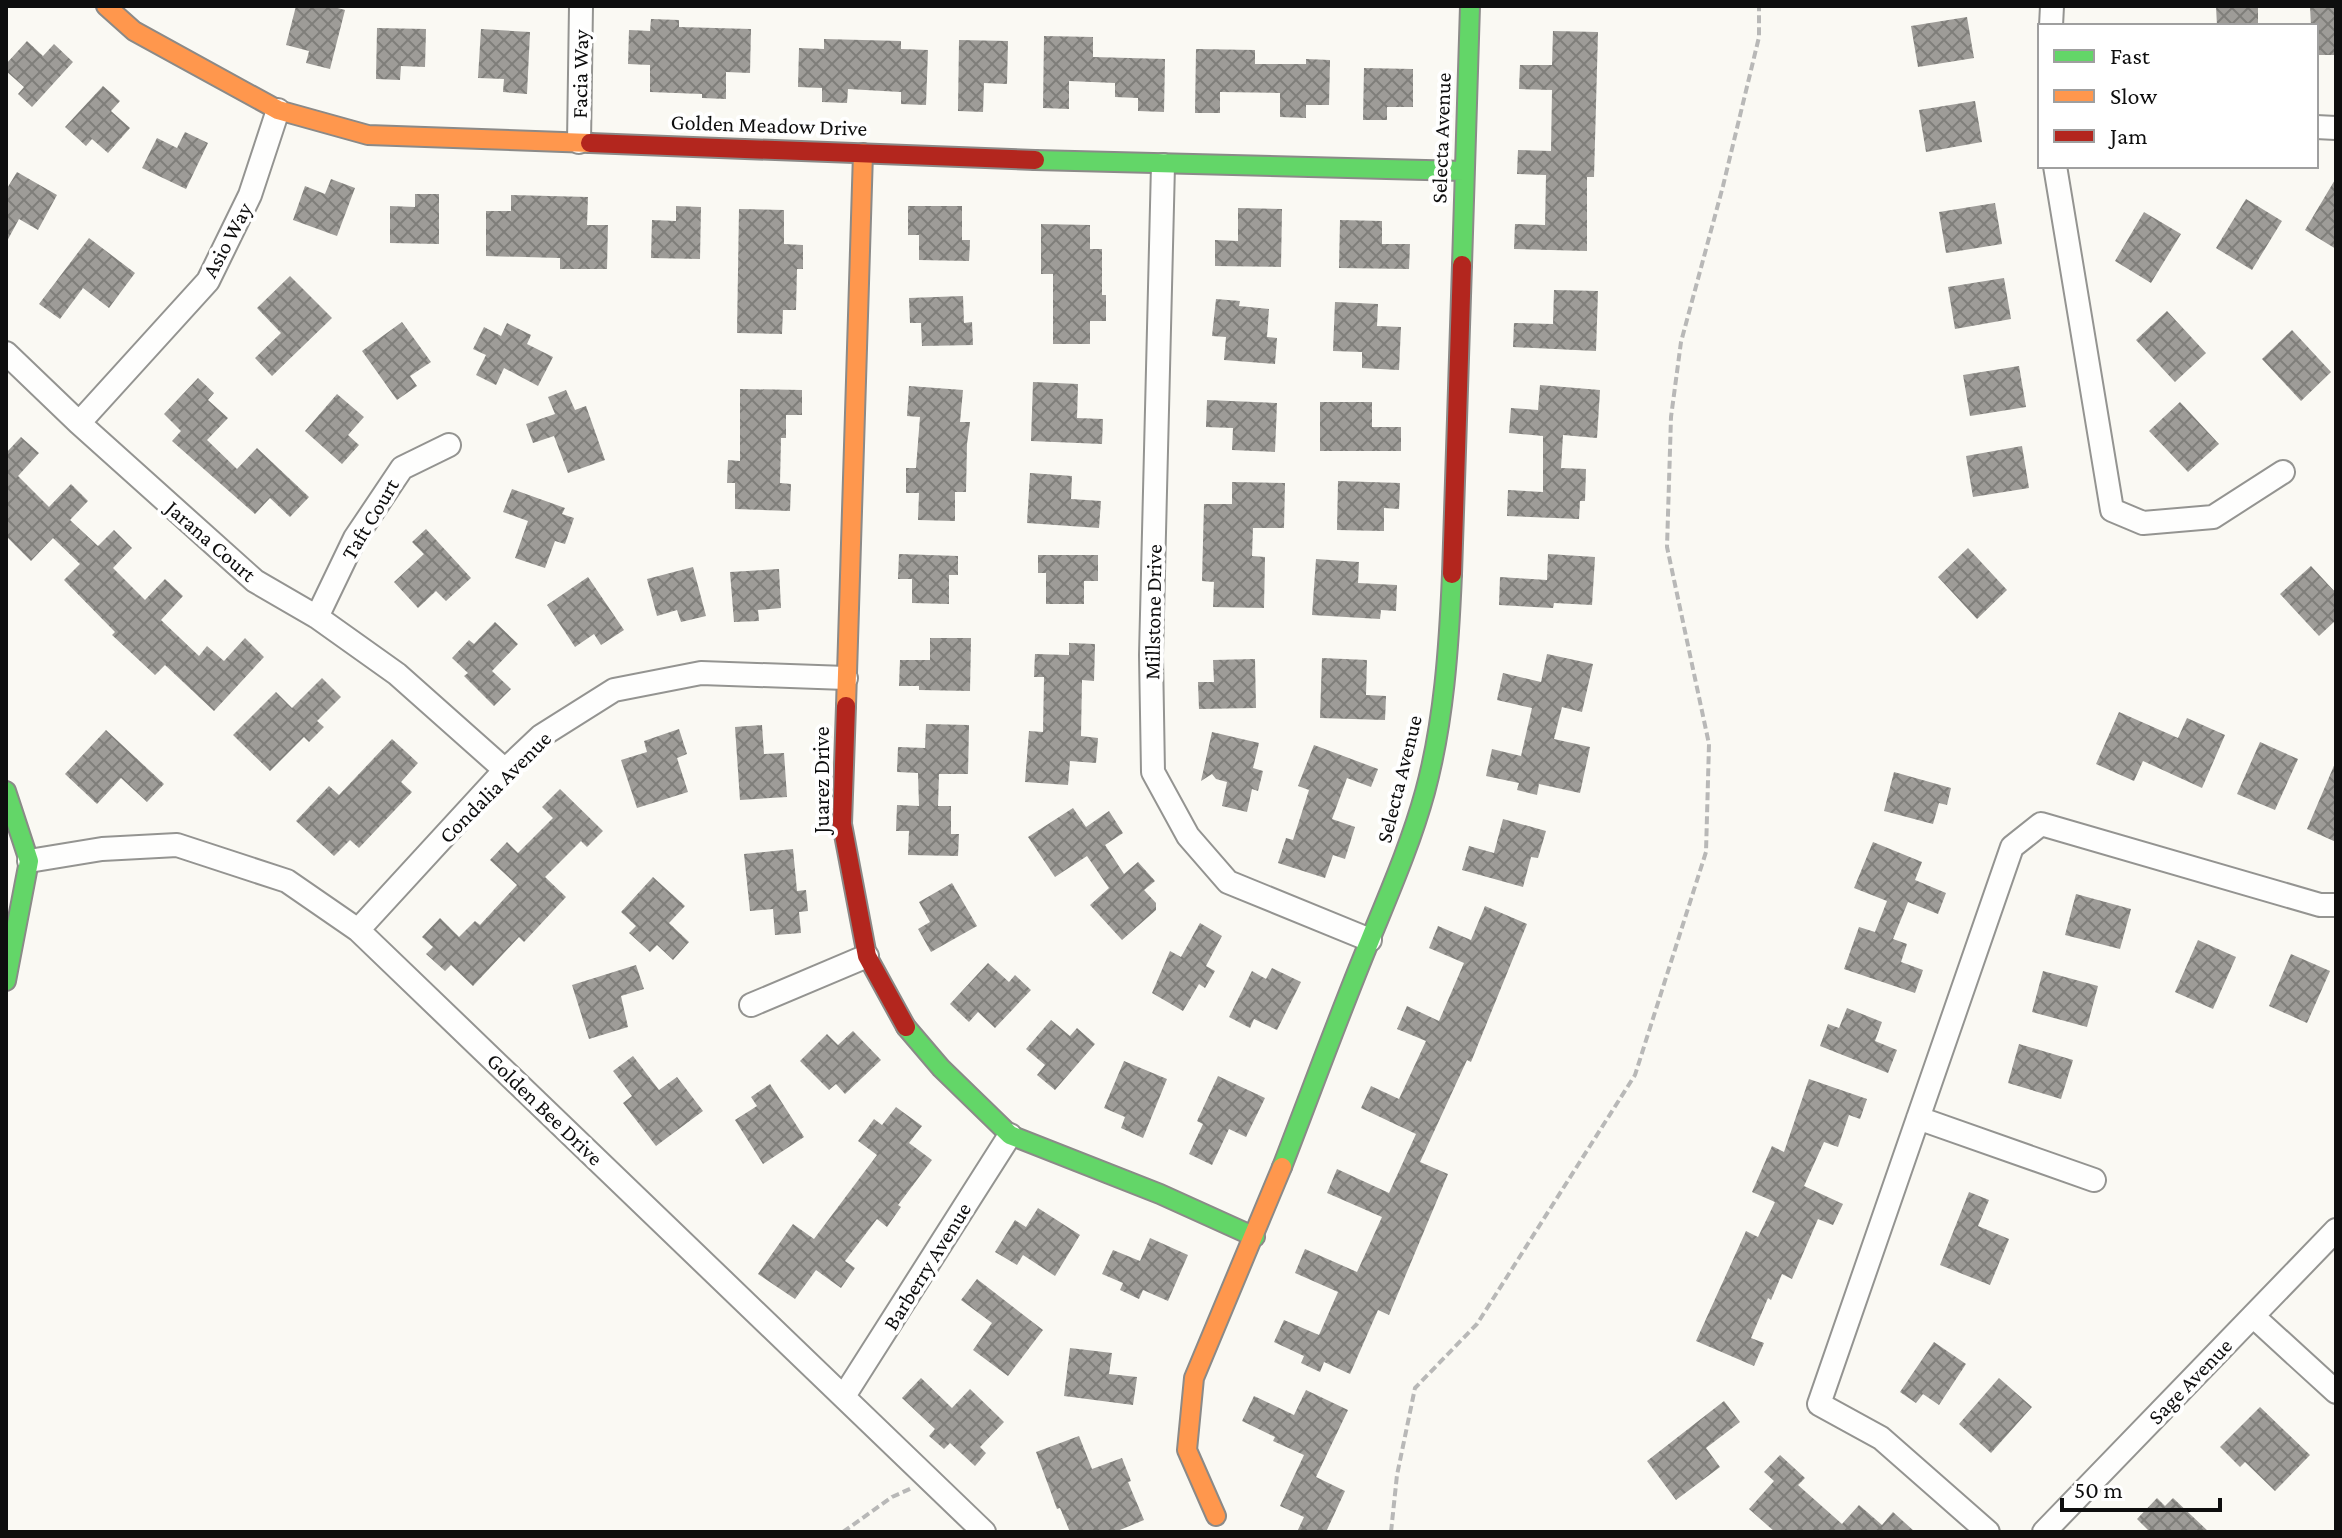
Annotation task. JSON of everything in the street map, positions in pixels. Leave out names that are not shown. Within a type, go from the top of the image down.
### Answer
[{"type":"street","name":"Golden Meadow Drive","points":[[106,6],[134,31],[278,110],[368,135],[1163,165],[1464,171]]},
{"type":"street","name":"Facia Way","points":[[579,142],[581,6]]},
{"type":"street","name":"Selecta Avenue","points":[[1216,1516],[1187,1450],[1194,1378],[1255,1237],[1370,940],[1403,864],[1426,789],[1440,713],[1450,630],[1470,6]]},
{"type":"street","name":"Asio Way","points":[[79,423],[208,281],[250,195],[278,110]]},
{"type":"street","name":"Juarez Drive","points":[[863,153],[842,824],[867,956],[900,1021],[941,1068],[1010,1135],[1160,1194],[1255,1237]]},
{"type":"street","name":"Millstone Drive","points":[[1163,165],[1151,655],[1153,772],[1188,836],[1228,882],[1370,940]]},
{"type":"street","points":[[2055,168],[2112,510],[2143,523],[2213,517],[2283,472]]},
{"type":"street","name":"Jarana Court","points":[[6,353],[255,581],[317,617],[397,674],[505,770]]},
{"type":"street","name":"Taft Court","points":[[317,617],[355,538],[402,468],[449,445]]},
{"type":"street","name":"Condalia Avenue","points":[[358,930],[505,770],[541,736],[614,690],[701,673],[846,678]]},
{"type":"street","points":[[6,791],[29,861],[6,981]]},
{"type":"street","points":[[1988,1532],[1881,1438],[1819,1404],[2012,847],[2041,824],[2320,905],[2336,905]]},
{"type":"street","name":"Golden Bee Drive","points":[[29,861],[102,849],[177,845],[287,881],[358,930],[984,1532]]},
{"type":"street","points":[[751,1005],[867,956]]},
{"type":"street","points":[[1918,1118],[2094,1180]]},
{"type":"street","name":"Barberry Avenue","points":[[844,1396],[1010,1135]]},
{"type":"street","name":"Sage Avenue","points":[[2044,1532],[2336,1230]]},
{"type":"street","points":[[2253,1316],[2336,1392]]},
{"type":"path","points":[[1391,1532],[1397,1475],[1415,1388],[1477,1324],[1635,1075],[1706,852],[1709,744],[1667,547],[1671,417],[1681,342],[1759,37],[1759,6]]},
{"type":"path","points":[[843,1532],[892,1497],[930,1480]]},
{"type":"building","points":[[296,6],[330,6],[345,10],[330,69],[306,63],[309,51],[286,45]]},
{"type":"building","points":[[2216,6],[2258,6],[2258,24],[2217,24]]},
{"type":"building","points":[[2310,6],[2336,6],[2336,55],[2318,55],[2318,24],[2311,24]]},
{"type":"building","points":[[1967,17],[1974,58],[1918,67],[1911,26]]},
{"type":"building","points":[[651,19],[679,20],[679,27],[751,29],[750,73],[726,72],[726,99],[702,98],[702,94],[650,92],[650,65],[628,64],[629,30],[650,31]]},
{"type":"building","points":[[377,28],[426,29],[425,67],[401,66],[400,80],[376,79]]},
{"type":"building","points":[[481,29],[530,32],[527,94],[503,92],[504,79],[478,78]]},
{"type":"building","points":[[1553,31],[1598,32],[1594,177],[1587,177],[1587,251],[1514,249],[1515,224],[1545,225],[1546,175],[1517,174],[1518,150],[1551,151],[1552,90],[1519,89],[1520,65],[1552,65]]},
{"type":"building","points":[[1044,36],[1093,37],[1093,57],[1165,59],[1164,112],[1138,111],[1138,98],[1115,97],[1115,83],[1069,81],[1069,109],[1043,108]]},
{"type":"building","points":[[824,39],[901,41],[901,49],[928,50],[926,105],[901,104],[901,92],[848,89],[847,103],[822,102],[822,88],[798,87],[799,48],[824,49]]},
{"type":"building","points":[[959,40],[1008,41],[1007,84],[984,83],[983,112],[958,111]]},
{"type":"building","points":[[27,41],[43,56],[54,44],[73,62],[32,107],[18,94],[24,87],[6,71],[6,64]]},
{"type":"building","points":[[1196,49],[1255,50],[1255,64],[1306,64],[1306,59],[1330,60],[1329,105],[1306,105],[1306,118],[1280,117],[1280,93],[1220,92],[1220,113],[1195,113]]},
{"type":"building","points":[[1364,68],[1413,69],[1413,107],[1387,107],[1387,120],[1363,120]]},
{"type":"building","points":[[103,86],[120,101],[111,111],[130,128],[108,153],[92,139],[86,146],[65,127]]},
{"type":"building","points":[[1975,101],[1982,142],[1926,152],[1919,110]]},
{"type":"building","points":[[185,132],[208,143],[186,189],[142,168],[157,138],[177,148]]},
{"type":"building","points":[[17,172],[57,195],[38,230],[19,219],[6,243],[6,190]]},
{"type":"building","points":[[2336,178],[2336,249],[2305,230]]},
{"type":"building","points":[[331,179],[355,188],[337,236],[293,220],[305,186],[325,194]]},
{"type":"building","points":[[415,194],[439,194],[439,244],[390,243],[390,206],[415,207]]},
{"type":"building","points":[[511,195],[588,197],[587,225],[608,225],[607,269],[560,269],[560,258],[486,256],[486,211],[511,211]]},
{"type":"building","points":[[2246,199],[2282,221],[2252,270],[2216,248]]},
{"type":"building","points":[[1995,203],[2002,244],[1946,253],[1939,212]]},
{"type":"building","points":[[676,206],[701,207],[700,259],[651,258],[652,220],[676,221]]},
{"type":"building","points":[[908,206],[962,206],[962,240],[970,240],[969,261],[919,260],[919,235],[908,235]]},
{"type":"building","points":[[1238,208],[1282,209],[1281,267],[1215,266],[1215,240],[1238,241]]},
{"type":"building","points":[[739,209],[784,210],[784,244],[803,245],[803,269],[797,269],[796,310],[783,310],[782,334],[737,333]]},
{"type":"building","points":[[2144,212],[2181,234],[2151,283],[2115,261]]},
{"type":"building","points":[[1340,220],[1382,221],[1382,244],[1410,244],[1409,269],[1339,268]]},
{"type":"building","points":[[1041,224],[1090,225],[1090,249],[1102,249],[1102,295],[1106,295],[1106,321],[1090,321],[1090,344],[1053,344],[1053,274],[1041,274]]},
{"type":"building","points":[[89,238],[135,273],[109,308],[83,288],[60,319],[39,304]]},
{"type":"building","points":[[290,276],[332,318],[272,376],[255,358],[281,333],[257,308]]},
{"type":"building","points":[[2004,278],[2011,319],[1955,329],[1948,287]]},
{"type":"building","points":[[1554,290],[1598,291],[1596,351],[1513,347],[1514,323],[1553,324]]},
{"type":"building","points":[[963,296],[964,323],[972,322],[973,345],[922,346],[921,323],[910,323],[909,298]]},
{"type":"building","points":[[1216,299],[1240,301],[1239,306],[1269,309],[1267,337],[1277,338],[1275,364],[1224,360],[1226,337],[1212,336]]},
{"type":"building","points":[[1335,302],[1378,304],[1377,326],[1401,327],[1399,370],[1362,368],[1362,352],[1333,351]]},
{"type":"building","points":[[2167,311],[2206,353],[2175,382],[2136,340]]},
{"type":"building","points":[[402,322],[431,362],[410,376],[417,386],[397,400],[362,351]]},
{"type":"building","points":[[507,323],[531,335],[527,344],[553,357],[538,386],[504,368],[496,385],[476,375],[486,355],[473,349],[484,327],[501,336]]},
{"type":"building","points":[[2292,330],[2331,372],[2301,401],[2262,359]]},
{"type":"building","points":[[2019,366],[2026,407],[1970,416],[1963,375]]},
{"type":"building","points":[[198,378],[214,393],[208,400],[228,418],[207,440],[237,469],[257,448],[309,497],[290,517],[270,498],[255,514],[172,441],[181,431],[164,414]]},
{"type":"building","points":[[1033,382],[1078,384],[1077,418],[1103,419],[1102,444],[1031,441]]},
{"type":"building","points":[[1540,385],[1600,390],[1597,438],[1563,435],[1561,468],[1586,469],[1585,501],[1580,501],[1579,519],[1507,516],[1508,490],[1543,492],[1543,436],[1509,433],[1511,408],[1538,410]]},
{"type":"building","points":[[909,386],[963,390],[960,422],[970,422],[966,492],[955,492],[955,521],[918,520],[919,493],[906,493],[906,468],[916,468],[920,417],[907,416]]},
{"type":"building","points":[[740,389],[802,390],[802,415],[786,415],[786,438],[781,438],[780,483],[791,484],[790,511],[735,509],[735,483],[727,483],[728,460],[740,461]]},
{"type":"building","points":[[566,390],[575,410],[586,406],[605,460],[568,473],[554,436],[533,443],[526,424],[555,414],[548,397]]},
{"type":"building","points":[[337,394],[364,417],[348,435],[359,445],[342,464],[305,431]]},
{"type":"building","points":[[1207,400],[1277,403],[1275,452],[1232,450],[1233,428],[1206,427]]},
{"type":"building","points":[[1320,402],[1372,402],[1372,427],[1401,427],[1401,451],[1320,451]]},
{"type":"building","points":[[2180,402],[2219,444],[2188,472],[2149,431]]},
{"type":"building","points":[[21,437],[39,453],[18,476],[49,507],[71,484],[88,501],[70,520],[98,546],[114,530],[132,548],[113,568],[145,600],[165,579],[183,596],[161,620],[199,656],[207,646],[224,661],[245,638],[264,657],[214,711],[165,665],[155,675],[112,635],[115,632],[64,580],[80,564],[53,538],[31,561],[6,536],[6,453]]},
{"type":"building","points":[[2022,446],[2029,488],[1973,497],[1966,456]]},
{"type":"building","points":[[1030,473],[1072,476],[1071,499],[1101,501],[1099,528],[1027,523]]},
{"type":"building","points":[[1338,481],[1400,483],[1399,509],[1384,508],[1384,531],[1337,530]]},
{"type":"building","points":[[1232,482],[1285,483],[1284,528],[1253,528],[1252,556],[1265,557],[1264,608],[1213,607],[1214,582],[1202,581],[1204,504],[1232,504]]},
{"type":"building","points":[[512,489],[565,508],[562,514],[574,518],[565,544],[555,541],[545,568],[515,558],[528,521],[503,512]]},
{"type":"building","points":[[426,529],[471,578],[446,601],[436,591],[418,608],[394,582],[424,554],[412,542]]},
{"type":"building","points":[[1968,548],[2007,590],[1977,619],[1938,577]]},
{"type":"building","points":[[899,554],[958,556],[958,575],[949,575],[949,604],[912,603],[912,579],[898,579]]},
{"type":"building","points":[[1548,554],[1595,557],[1592,605],[1554,603],[1553,608],[1499,605],[1500,577],[1547,580]]},
{"type":"building","points":[[1038,555],[1098,555],[1098,581],[1084,581],[1084,604],[1046,604],[1046,573],[1038,573]]},
{"type":"building","points":[[1316,559],[1359,562],[1358,583],[1397,585],[1396,611],[1381,610],[1380,619],[1312,615]]},
{"type":"building","points":[[2311,566],[2336,593],[2336,620],[2319,636],[2280,594]]},
{"type":"building","points":[[693,567],[706,616],[681,622],[677,610],[657,616],[647,579]]},
{"type":"building","points":[[779,569],[781,608],[758,610],[759,621],[734,622],[730,572]]},
{"type":"building","points":[[588,577],[624,630],[601,645],[594,634],[575,647],[547,605]]},
{"type":"building","points":[[495,622],[518,644],[492,671],[511,689],[494,706],[464,676],[468,673],[452,658],[469,640],[474,644]]},
{"type":"building","points":[[930,638],[971,638],[970,691],[919,690],[919,686],[899,686],[900,660],[930,660]]},
{"type":"building","points":[[1069,643],[1095,644],[1094,681],[1082,680],[1081,736],[1098,738],[1096,763],[1070,761],[1068,785],[1025,782],[1029,731],[1043,732],[1044,677],[1034,677],[1035,654],[1069,655]]},
{"type":"building","points":[[1547,654],[1593,664],[1582,712],[1562,707],[1554,739],[1590,747],[1580,793],[1539,784],[1537,795],[1517,790],[1519,783],[1486,776],[1492,749],[1521,756],[1532,708],[1497,700],[1503,673],[1541,682]]},
{"type":"building","points":[[1322,658],[1367,660],[1366,695],[1386,696],[1385,720],[1320,718]]},
{"type":"building","points":[[1255,659],[1256,708],[1199,709],[1198,682],[1214,682],[1213,660]]},
{"type":"building","points":[[322,678],[341,697],[317,721],[324,727],[309,742],[304,737],[270,771],[233,735],[276,692],[292,708]]},
{"type":"building","points":[[2119,712],[2178,738],[2187,718],[2225,735],[2202,788],[2143,761],[2134,781],[2096,764]]},
{"type":"building","points":[[926,724],[969,725],[968,774],[939,774],[938,806],[951,806],[951,834],[959,834],[958,856],[908,855],[909,831],[896,831],[897,805],[919,806],[918,773],[897,772],[898,747],[925,748]]},
{"type":"building","points":[[762,725],[764,754],[784,753],[787,797],[740,800],[735,727]]},
{"type":"building","points":[[679,729],[687,754],[677,758],[688,792],[637,808],[621,760],[647,752],[644,741]]},
{"type":"building","points":[[106,730],[164,784],[147,802],[121,778],[97,804],[65,774]]},
{"type":"building","points":[[1212,732],[1259,743],[1253,768],[1263,771],[1258,791],[1252,789],[1247,812],[1222,806],[1227,782],[1216,779],[1212,774],[1201,781]]},
{"type":"building","points":[[392,739],[418,763],[401,782],[412,792],[359,848],[350,840],[334,856],[296,821],[329,786],[339,795]]},
{"type":"building","points":[[2260,742],[2298,759],[2275,810],[2237,794]]},
{"type":"building","points":[[1314,745],[1378,769],[1371,787],[1347,778],[1332,819],[1355,827],[1345,859],[1333,855],[1325,878],[1278,863],[1286,838],[1293,840],[1309,790],[1298,786]]},
{"type":"building","points":[[2336,761],[2336,842],[2307,829]]},
{"type":"building","points":[[1894,772],[1951,788],[1947,805],[1939,803],[1933,824],[1884,811]]},
{"type":"building","points":[[560,789],[603,831],[587,847],[581,841],[545,877],[566,897],[524,942],[519,937],[473,986],[451,965],[445,971],[426,954],[433,947],[422,937],[440,918],[459,937],[475,921],[480,925],[517,885],[490,860],[507,842],[518,853],[553,818],[542,807]]},
{"type":"building","points":[[1073,808],[1086,827],[1109,811],[1123,833],[1105,845],[1124,874],[1138,862],[1155,881],[1144,890],[1156,903],[1156,910],[1122,940],[1090,905],[1109,888],[1087,856],[1055,877],[1028,837]]},
{"type":"building","points":[[1503,819],[1546,831],[1538,858],[1531,857],[1523,887],[1462,870],[1469,846],[1494,853]]},
{"type":"building","points":[[1873,842],[1922,862],[1915,880],[1946,893],[1938,914],[1908,902],[1893,939],[1907,944],[1901,962],[1923,970],[1915,993],[1844,969],[1859,927],[1875,932],[1887,901],[1854,888]]},
{"type":"building","points":[[793,849],[797,891],[806,890],[808,911],[799,912],[801,933],[775,935],[773,909],[750,911],[744,854]]},
{"type":"building","points":[[653,877],[685,906],[669,923],[689,942],[673,960],[657,945],[650,952],[629,933],[636,926],[621,912]]},
{"type":"building","points":[[952,883],[977,926],[931,952],[918,929],[930,922],[919,902]]},
{"type":"building","points":[[2076,894],[2131,909],[2120,949],[2065,935]]},
{"type":"building","points":[[1485,906],[1527,924],[1471,1062],[1467,1060],[1420,1162],[1448,1174],[1389,1315],[1378,1310],[1350,1374],[1324,1362],[1320,1372],[1301,1363],[1304,1356],[1274,1342],[1284,1320],[1319,1335],[1338,1292],[1295,1273],[1305,1249],[1357,1272],[1382,1217],[1327,1193],[1337,1169],[1389,1193],[1416,1134],[1361,1108],[1371,1086],[1399,1099],[1426,1041],[1397,1029],[1407,1006],[1439,1021],[1464,963],[1429,948],[1438,926],[1471,940]]},
{"type":"building","points":[[1200,923],[1222,936],[1206,966],[1215,971],[1205,988],[1199,984],[1183,1011],[1152,993],[1170,951],[1181,957]]},
{"type":"building","points":[[2198,940],[2236,957],[2213,1009],[2175,992]]},
{"type":"building","points":[[2291,954],[2330,971],[2307,1023],[2269,1006]]},
{"type":"building","points":[[988,963],[1009,982],[1015,975],[1031,990],[995,1028],[978,1012],[969,1022],[950,1004]]},
{"type":"building","points":[[636,965],[644,989],[621,996],[628,1027],[589,1039],[572,985]]},
{"type":"building","points":[[1272,968],[1301,982],[1277,1030],[1254,1019],[1250,1028],[1229,1017],[1252,971],[1266,979]]},
{"type":"building","points":[[2043,971],[2098,986],[2087,1027],[2032,1012]]},
{"type":"building","points":[[1847,1008],[1882,1022],[1875,1041],[1897,1050],[1888,1073],[1820,1046],[1828,1024],[1839,1028]]},
{"type":"building","points":[[1051,1020],[1070,1036],[1077,1028],[1095,1044],[1055,1090],[1037,1075],[1045,1065],[1026,1049]]},
{"type":"building","points":[[853,1031],[881,1060],[845,1094],[836,1084],[829,1090],[800,1061],[827,1034],[838,1045]]},
{"type":"building","points":[[2019,1044],[2073,1060],[2061,1099],[2008,1083]]},
{"type":"building","points":[[633,1056],[659,1090],[677,1077],[703,1111],[656,1146],[623,1103],[632,1096],[613,1071]]},
{"type":"building","points":[[1124,1061],[1167,1079],[1143,1138],[1121,1128],[1125,1117],[1104,1108]]},
{"type":"building","points":[[1218,1076],[1265,1098],[1246,1137],[1229,1129],[1212,1165],[1189,1154],[1203,1124],[1197,1121]]},
{"type":"building","points":[[1809,1079],[1867,1099],[1860,1119],[1849,1115],[1838,1147],[1824,1142],[1804,1186],[1843,1204],[1833,1225],[1818,1219],[1792,1279],[1782,1274],[1771,1300],[1768,1298],[1751,1338],[1764,1343],[1754,1366],[1696,1341],[1746,1231],[1758,1237],[1775,1202],[1752,1192],[1772,1146],[1784,1152]]},
{"type":"building","points":[[770,1084],[804,1137],[763,1164],[735,1120],[757,1106],[751,1097]]},
{"type":"building","points":[[896,1107],[922,1126],[909,1143],[932,1160],[898,1205],[901,1207],[887,1227],[877,1219],[845,1261],[855,1268],[841,1288],[816,1270],[795,1299],[758,1274],[793,1224],[814,1239],[877,1155],[858,1141],[874,1119],[882,1125]]},
{"type":"building","points":[[1969,1192],[1989,1200],[1978,1226],[2009,1239],[1990,1285],[1940,1265]]},
{"type":"building","points":[[1038,1208],[1080,1235],[1055,1276],[1023,1255],[1017,1265],[995,1252],[1015,1220],[1026,1227]]},
{"type":"building","points":[[1150,1238],[1188,1255],[1168,1301],[1143,1290],[1139,1299],[1120,1290],[1123,1283],[1102,1274],[1113,1250],[1140,1261]]},
{"type":"building","points":[[977,1279],[1043,1330],[1008,1376],[973,1350],[992,1323],[961,1300]]},
{"type":"building","points":[[1934,1342],[1966,1364],[1939,1405],[1923,1394],[1916,1403],[1900,1392]]},
{"type":"building","points":[[1070,1348],[1112,1353],[1109,1374],[1137,1377],[1133,1405],[1064,1396]]},
{"type":"building","points":[[921,1378],[952,1408],[970,1389],[1004,1422],[980,1447],[986,1453],[975,1466],[950,1443],[944,1449],[929,1436],[935,1429],[902,1398]]},
{"type":"building","points":[[1999,1378],[2032,1407],[1991,1453],[1959,1424]]},
{"type":"building","points":[[1306,1390],[1348,1410],[1316,1477],[1345,1491],[1326,1532],[1297,1532],[1304,1517],[1280,1506],[1304,1455],[1273,1441],[1275,1437],[1242,1421],[1254,1396],[1294,1415]]},
{"type":"building","points":[[1724,1401],[1740,1422],[1706,1448],[1720,1467],[1676,1500],[1647,1461]]},
{"type":"building","points":[[2260,1407],[2310,1455],[2275,1491],[2245,1462],[2240,1467],[2220,1447]]},
{"type":"building","points":[[1079,1436],[1092,1469],[1122,1458],[1144,1520],[1115,1532],[1070,1532],[1060,1508],[1057,1509],[1036,1452]]},
{"type":"building","points":[[1780,1455],[1805,1478],[1798,1485],[1842,1524],[1859,1505],[1882,1525],[1893,1512],[1915,1532],[1775,1532],[1749,1509],[1774,1481],[1764,1472]]},
{"type":"building","points":[[2157,1498],[2165,1506],[2173,1498],[2209,1532],[2150,1532],[2137,1519]]},
{"type":"traffic: fast","points":[[1462,265],[1470,6]]},
{"type":"traffic: fast","points":[[1035,160],[1464,171]]},
{"type":"traffic: fast","points":[[1282,1167],[1400,867],[1425,792],[1441,711],[1452,574]]},
{"type":"traffic: fast","points":[[6,791],[29,861],[6,981]]},
{"type":"traffic: fast","points":[[906,1027],[941,1068],[1010,1135],[1160,1194],[1255,1237]]},
{"type":"traffic: slow","points":[[106,6],[134,31],[278,110],[368,135],[590,143]]},
{"type":"traffic: slow","points":[[846,706],[863,153]]},
{"type":"traffic: slow","points":[[1216,1516],[1187,1450],[1194,1378],[1282,1167]]},
{"type":"traffic: jam","points":[[590,143],[1035,160]]},
{"type":"traffic: jam","points":[[1452,574],[1462,265]]},
{"type":"traffic: jam","points":[[846,706],[842,824],[867,956],[906,1027]]}]
